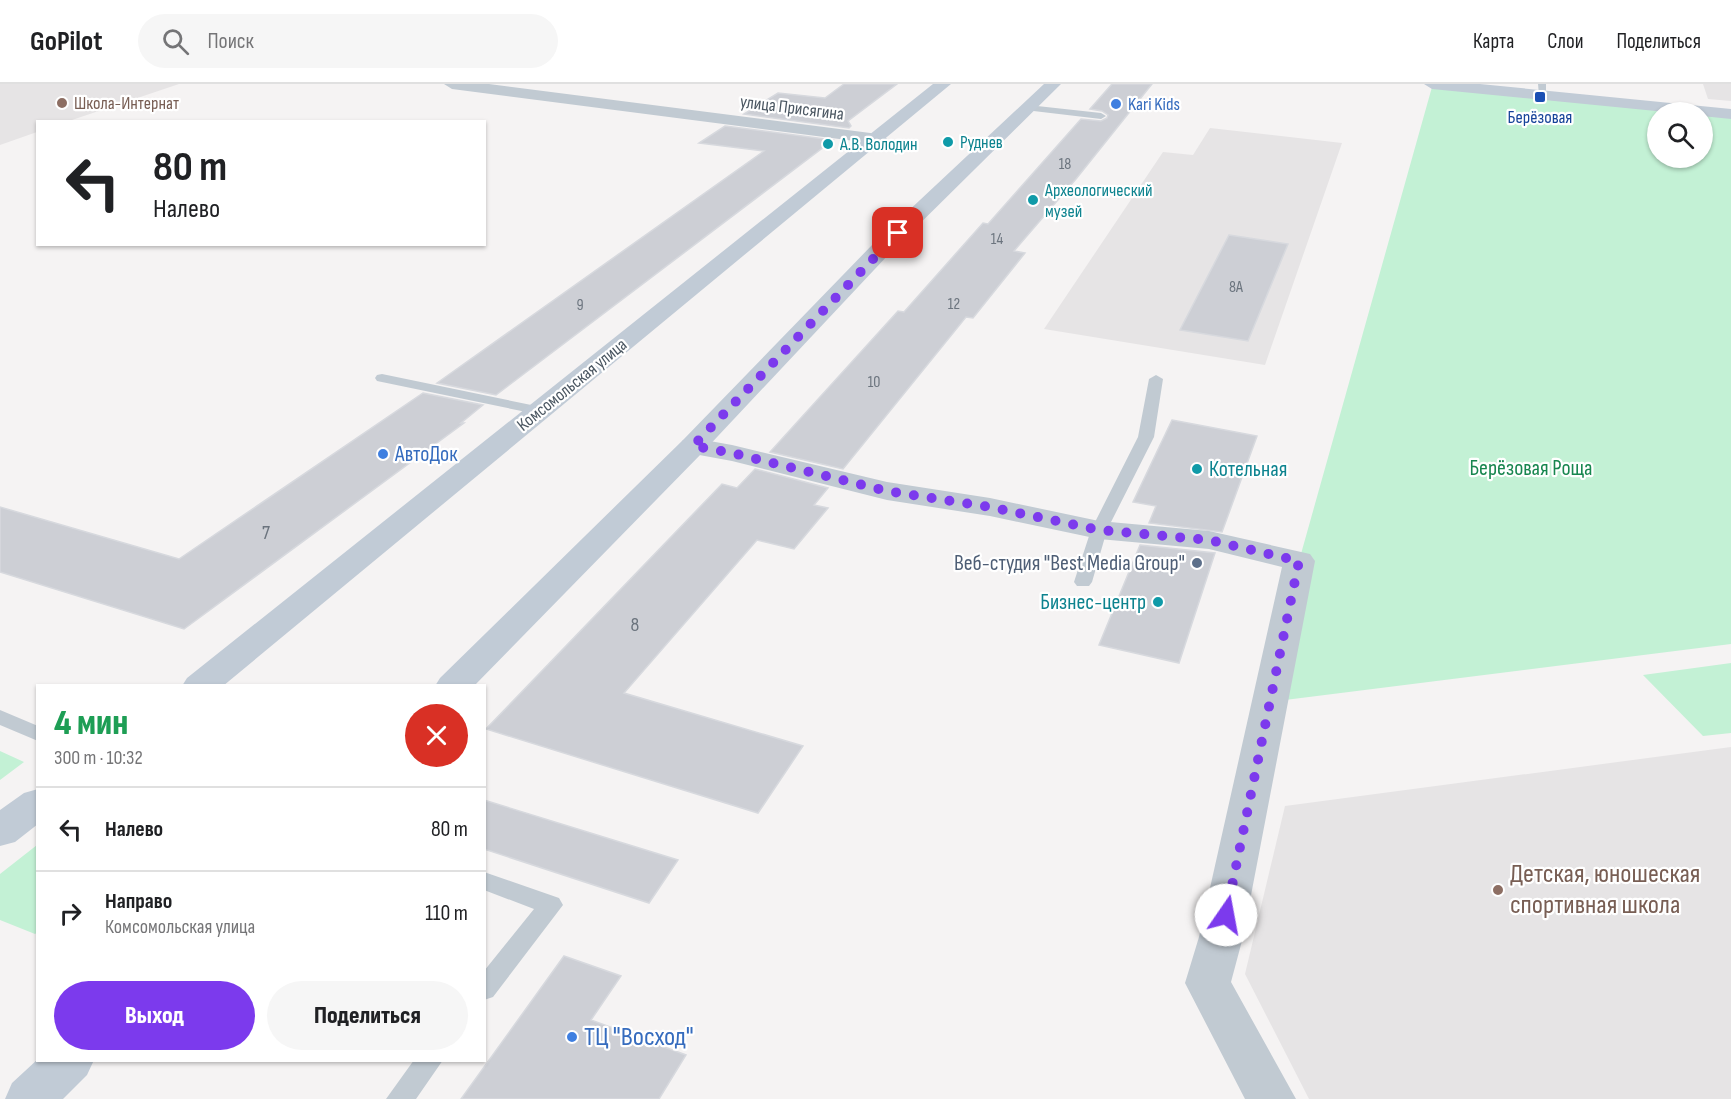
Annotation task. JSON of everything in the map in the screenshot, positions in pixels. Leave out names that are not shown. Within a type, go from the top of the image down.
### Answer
[{"type":"main road","name":"Комсомольская улица","points":[[202,684],[878,139],[943,84]]},
{"type":"main road","points":[[455,684],[693,446],[881,249],[1053,84]]},
{"type":"main road","points":[[1432,84],[1542,90],[1731,114]]},
{"type":"main road","points":[[0,831],[36,804]]},
{"type":"main road","points":[[30,1099],[68,1062]]},
{"type":"street","name":"улица Присягина","points":[[452,84],[878,139]]},
{"type":"street","points":[[693,446],[732,453],[887,491],[990,507],[1099,530],[1209,540],[1299,561],[1221,937],[1208,983],[1271,1099]]},
{"type":"lane","points":[[1028,108],[1101,116]]},
{"type":"lane","points":[[382,378],[541,411]]},
{"type":"lane","points":[[1083,582],[1099,530],[1146,437],[1156,380]]},
{"type":"lane","points":[[0,717],[36,733]]},
{"type":"lane","points":[[486,881],[551,905],[486,987]]},
{"type":"lane","points":[[400,1099],[428,1062]]},
{"type":"shaded area","name":"Школа-Интернат","points":[[0,84],[179,84],[72,120],[36,120],[36,132],[0,145]]},
{"type":"shaded area","points":[[1703,84],[1731,84],[1731,101],[1708,99]]},
{"type":"shaded area","points":[[1210,128],[1342,143],[1265,365],[1044,329],[1163,152],[1193,155]]},
{"type":"shaded area","name":"Детская, юношеская спортивная школа","points":[[1731,747],[1731,1099],[1309,1099],[1245,974],[1285,806]]},
{"type":"green space","name":"Берёзовая Роща","points":[[1432,87],[1647,108],[1647,168],[1713,168],[1713,115],[1731,117],[1731,644],[1285,700],[1299,561]]},
{"type":"green space","points":[[1731,663],[1731,733],[1703,736],[1643,675]]},
{"type":"green space","points":[[0,751],[24,762],[0,780]]},
{"type":"green space","points":[[36,846],[35,934],[0,920],[0,874]]},
{"type":"building","points":[[844,84],[897,84],[848,121],[851,126],[849,128],[744,114],[778,93],[825,98]]},
{"type":"building","points":[[1112,84],[1152,84],[1076,179],[1014,251],[1025,253],[973,318],[966,317],[843,469],[770,452],[898,311],[904,312],[983,223],[988,224],[1081,119],[1101,121],[1107,118],[1108,115],[1102,111],[1090,109]]},
{"type":"building","points":[[725,126],[833,140],[496,395],[437,383],[764,151],[699,143]]},
{"type":"building","points":[[1229,235],[1288,244],[1248,341],[1180,330]]},
{"type":"building","points":[[423,393],[483,405],[461,423],[464,423],[184,629],[0,572],[0,507],[179,559]]},
{"type":"building","name":"Котельная","points":[[1172,420],[1257,436],[1222,532],[1149,523],[1156,506],[1133,502]]},
{"type":"building","points":[[755,469],[828,488],[814,505],[828,508],[794,549],[757,540],[624,693],[803,746],[758,813],[486,729],[722,484],[737,488]]},
{"type":"building","name":"Бизнес-центр","points":[[1140,545],[1215,553],[1179,663],[1099,645]]},
{"type":"building","points":[[486,801],[678,860],[649,903],[486,850]]},
{"type":"building","name":"ТЦ \"Восход\"","points":[[564,956],[621,976],[591,1020],[686,1055],[659,1099],[461,1099]]},
{"type":"place","name":"Берёзовая","points":[[1540,97]]},
{"type":"place","name":"Школа-Интернат","points":[[62,103]]},
{"type":"place","name":"Kari Kids","points":[[1116,104]]},
{"type":"place","name":"Руднев","points":[[948,142]]},
{"type":"place","name":"А.В. Володин","points":[[828,144]]},
{"type":"place","name":"Археологический музей","points":[[1033,200]]},
{"type":"place","name":"АвтоДок","points":[[383,454]]},
{"type":"place","name":"Котельная","points":[[1197,469]]},
{"type":"place","name":"Веб-студия \"Best Media Group\"","points":[[1197,563]]},
{"type":"place","name":"Бизнес-центр","points":[[1158,602]]},
{"type":"place","name":"Детская, юношеская спортивная школа","points":[[1498,890]]},
{"type":"place","name":"ТЦ \"Восход\"","points":[[572,1037]]},
{"type":"route","points":[[898,233],[693,446],[732,453],[887,491],[990,507],[1099,530],[1209,540],[1299,561],[1226,915]]}]
